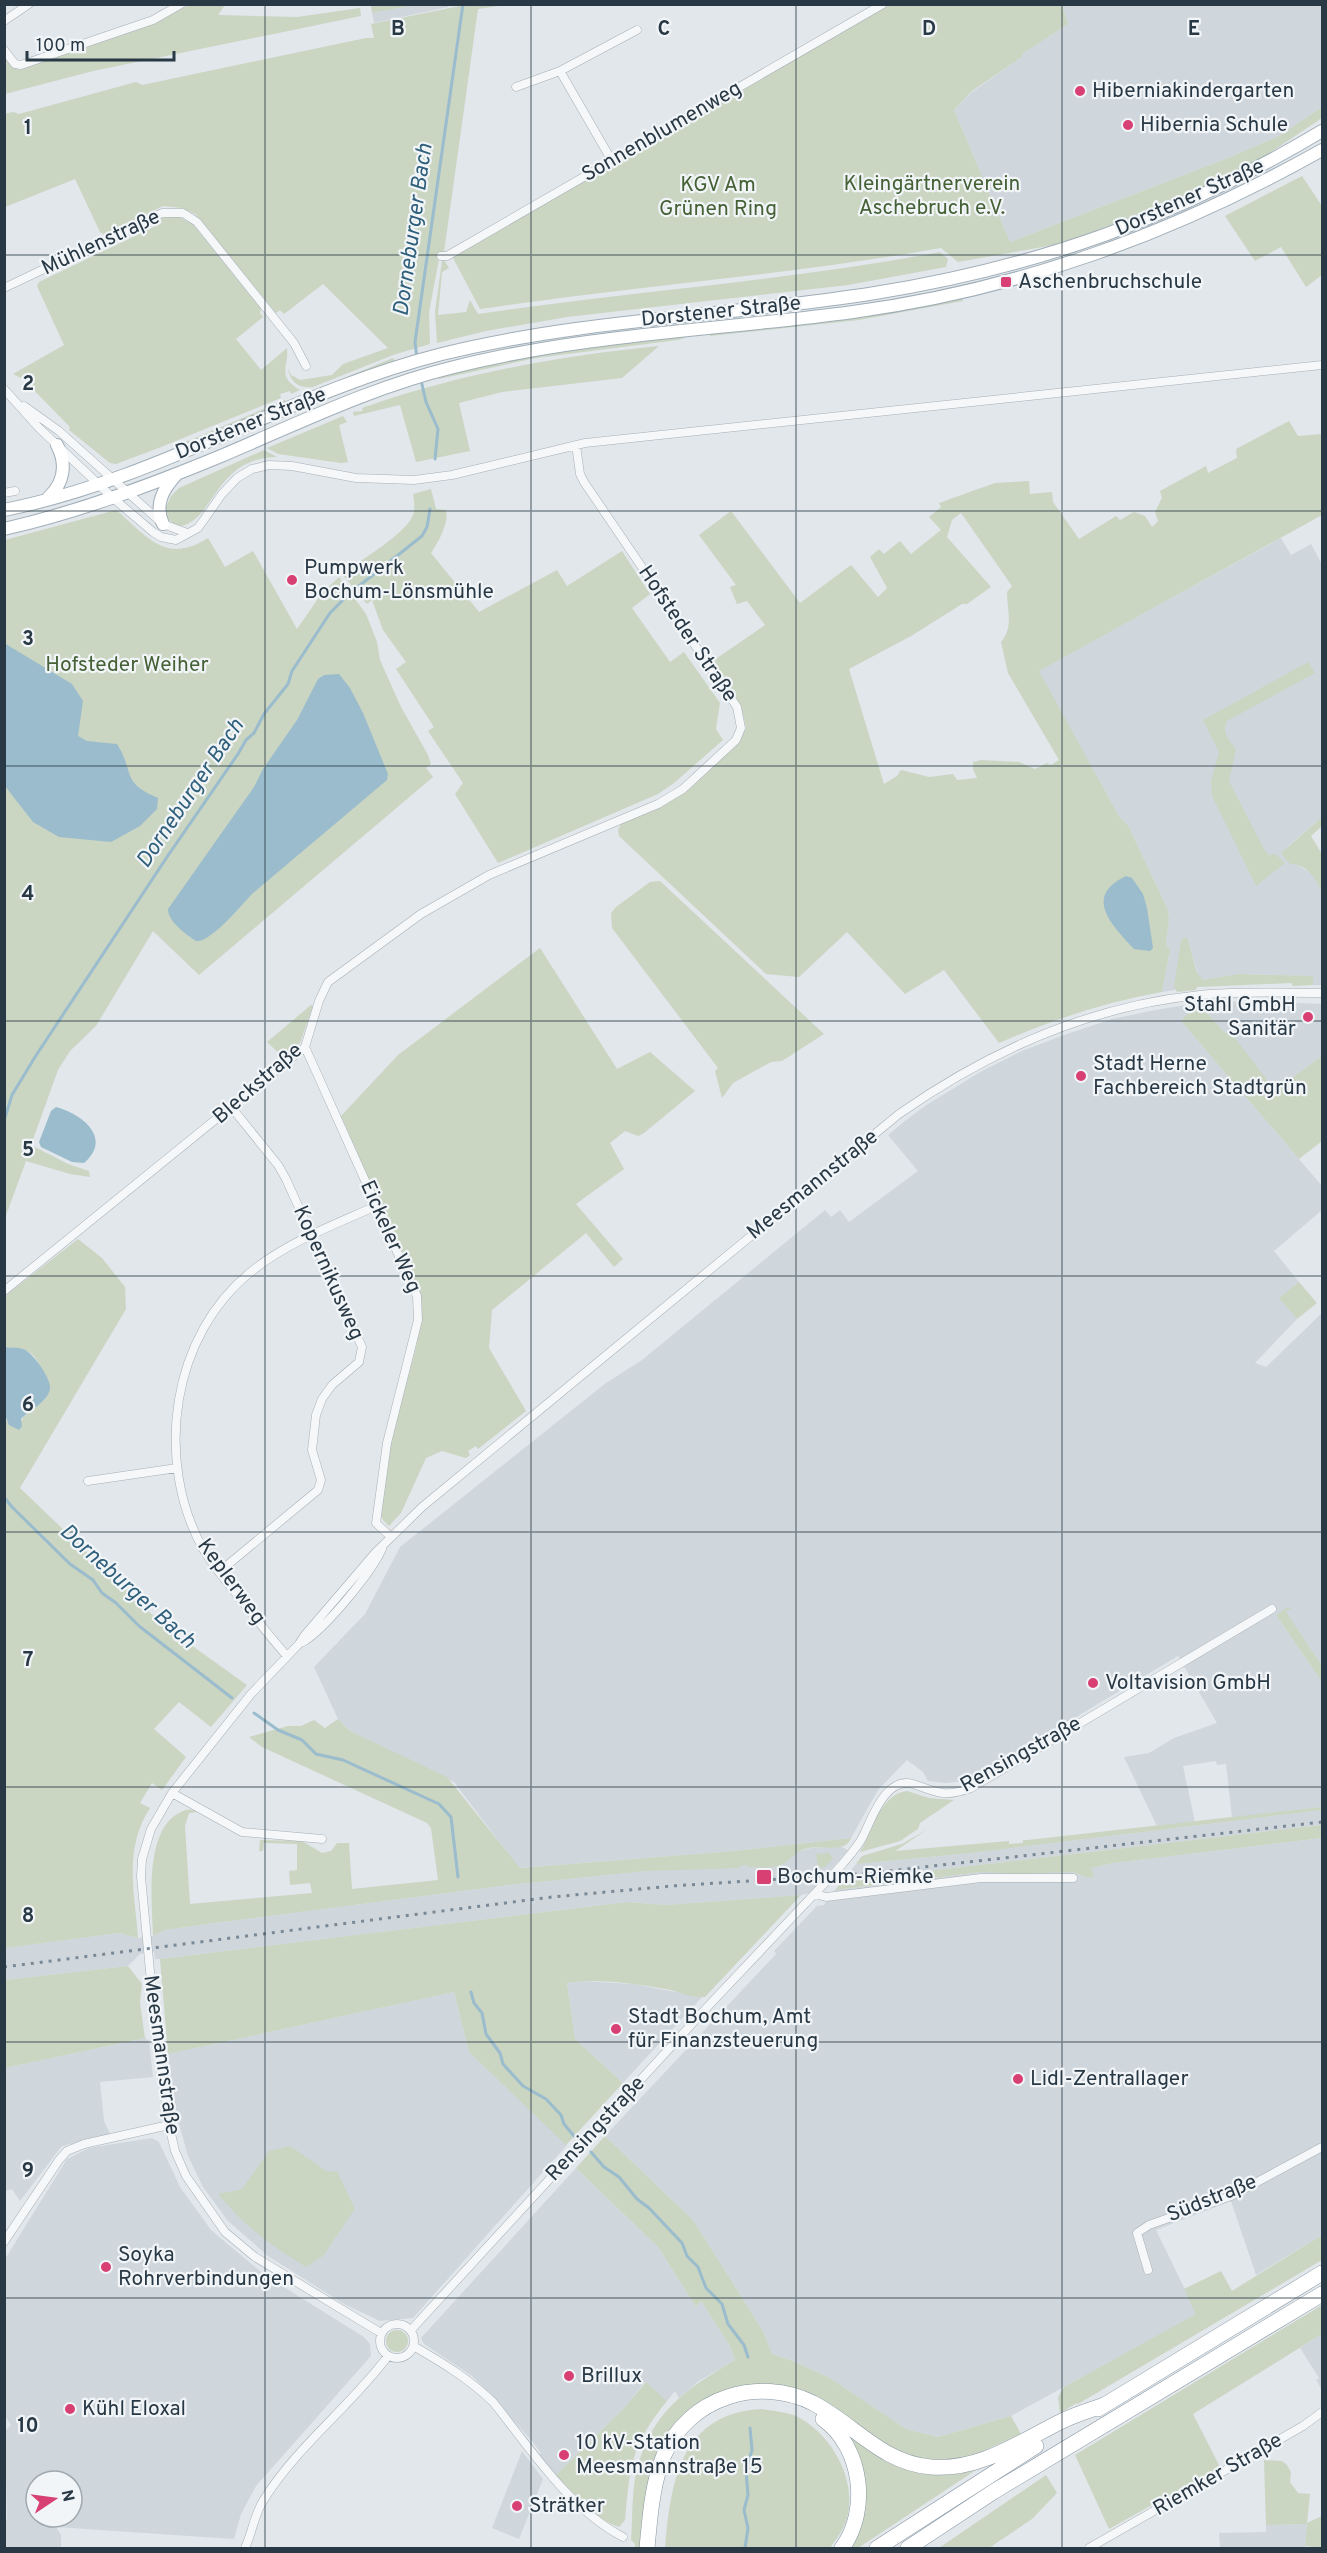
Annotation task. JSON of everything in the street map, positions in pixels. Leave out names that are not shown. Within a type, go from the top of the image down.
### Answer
[{"type":"highway","points":[[877,2548],[1104,2404],[1323,2273]]},
{"type":"highway","points":[[908,2548],[993,2492],[1323,2294]]},
{"type":"highway","points":[[647,2548],[654,2493],[665,2454],[675,2436],[688,2420],[705,2407],[724,2397],[764,2390],[798,2397],[815,2404],[885,2454],[902,2462],[933,2468],[964,2464],[998,2454],[1063,2421],[1104,2404]]},
{"type":"highway","points":[[656,2548],[665,2475],[681,2440],[692,2426],[708,2414],[745,2399],[764,2397],[779,2399],[812,2411],[828,2423],[847,2448],[855,2466],[859,2500],[851,2534],[842,2548]]},
{"type":"main road","name":"Dorstener Straße","points":[[4,510],[113,479],[334,389],[416,362],[480,345],[559,331],[874,293],[960,278],[1023,262],[1124,229],[1177,208],[1257,169],[1323,131]]},
{"type":"main road","name":"Dorstener Straße","points":[[4,529],[36,522],[128,493],[343,402],[418,376],[527,351],[856,311],[1006,282],[1075,262],[1183,221],[1268,180],[1323,150]]},
{"type":"main road","points":[[48,499],[58,487],[63,472],[63,458],[57,445]]},
{"type":"main road","points":[[163,524],[159,511],[160,500],[168,484],[177,474]]},
{"type":"street","points":[[4,21],[29,4]]},
{"type":"street","points":[[4,50],[15,64],[21,64],[153,20],[181,4]]},
{"type":"street","name":"Sonnenblumenweg","points":[[441,256],[447,256],[883,4]]},
{"type":"street","points":[[516,87],[560,71],[637,30]]},
{"type":"street","points":[[560,71],[612,161]]},
{"type":"street","name":"Mühlenstraße","points":[[4,288],[162,213],[183,213],[197,222],[294,343],[306,366]]},
{"type":"street","name":"Dorstener Straße","points":[[187,532],[201,525],[222,494],[237,478],[269,465],[292,466],[356,478],[414,480],[452,475],[576,445],[1323,364]]},
{"type":"street","points":[[4,389],[98,484],[161,537],[180,539],[187,532],[163,524],[59,431],[11,396]]},
{"type":"street","name":"Hofsteder Straße","points":[[494,872],[658,804],[683,789],[718,759],[736,740],[741,728],[737,707],[584,482],[580,474],[576,445]]},
{"type":"street","points":[[4,493],[15,491]]},
{"type":"street","name":"Bleckstraße","points":[[4,1291],[232,1108],[304,1047],[319,1000],[328,982],[421,914],[494,872]]},
{"type":"street","name":"Meesmannstraße","points":[[381,2333],[260,2260],[225,2232],[186,2176],[175,2151],[157,2044],[141,1877],[142,1859],[151,1829],[172,1793],[251,1694],[299,1644],[391,1537],[461,1473],[899,1114],[953,1077],[1031,1038],[1121,1009],[1199,995],[1257,992],[1323,993]]},
{"type":"street","name":"Eickeler Weg","points":[[304,1047],[417,1296],[418,1320],[387,1443],[376,1523],[391,1537]]},
{"type":"street","name":"Kopernikusweg","points":[[219,1572],[318,1490],[321,1480],[312,1450],[316,1415],[322,1399],[332,1385],[359,1362],[362,1347],[278,1165],[232,1108]]},
{"type":"street","name":"Keplerweg","points":[[287,1656],[219,1572],[203,1548],[191,1522],[177,1468],[176,1414],[182,1382],[193,1350],[211,1317],[228,1294],[251,1272],[275,1255],[311,1235],[376,1206]]},
{"type":"street","points":[[88,1481],[177,1468]]},
{"type":"street","name":"Rensingstraße","points":[[411,2330],[711,2002],[815,1894],[854,1850],[881,1801],[895,1787],[901,1784],[914,1784],[923,1790],[941,1793],[959,1792],[971,1788],[1272,1609]]},
{"type":"street","points":[[172,1793],[242,1832],[322,1839]]},
{"type":"street","points":[[815,1894],[826,1897],[981,1878],[1073,1878]]},
{"type":"street","points":[[4,2242],[67,2151],[84,2144],[169,2125]]},
{"type":"street","name":"Südstraße","points":[[1148,2270],[1137,2233],[1156,2222],[1231,2196],[1323,2147]]},
{"type":"street","points":[[415,2347],[402,2357],[388,2356],[380,2346],[381,2333],[387,2327],[395,2324],[403,2325],[411,2330],[415,2347],[445,2364],[479,2389],[493,2402],[565,2492],[623,2537]]},
{"type":"street","points":[[247,2546],[259,2508],[280,2477],[388,2356]]},
{"type":"street","name":"Riemker Straße","points":[[1089,2548],[1303,2427],[1323,2412]]},
{"type":"shaded area","points":[[416,5],[448,5],[448,7],[374,23],[372,13]]},
{"type":"shaded area","name":"Hibernia Schule","points":[[1062,5],[1322,5],[1322,107],[1279,136],[1010,242],[954,110],[972,92],[1022,57],[1021,54],[1068,24]]},
{"type":"shaded area","points":[[1281,538],[1291,555],[1311,544],[1322,564],[1322,817],[1288,846],[1296,864],[1311,873],[1322,891],[1322,985],[1313,985],[1313,976],[1239,974],[1203,980],[1198,975],[1188,939],[1185,937],[1181,940],[1175,990],[1162,992],[1170,950],[1166,944],[1168,910],[1128,825],[1120,818],[1038,671]]},
{"type":"shaded area","points":[[1250,1001],[1322,1004],[1322,1056],[1275,1090],[1231,1034],[1225,1033],[1199,1004],[1181,1021],[1322,1186],[1322,1210],[1274,1251],[1299,1282],[1280,1298],[1297,1319],[1255,1363],[1266,1367],[1322,1313],[1322,1666],[1285,1612],[1290,1609],[1276,1615],[1322,1682],[1322,1807],[1232,1818],[1226,1764],[1217,1765],[1216,1761],[1183,1766],[1195,1822],[1157,1826],[1124,1757],[1149,1753],[1174,1738],[1217,1723],[1178,1656],[966,1783],[964,1781],[946,1783],[928,1781],[923,1772],[907,1760],[878,1790],[851,1838],[734,1851],[519,1868],[454,1782],[350,1731],[338,1719],[314,1667],[365,1614],[400,1547],[606,1383],[642,1360],[825,1210],[831,1217],[840,1210],[849,1222],[918,1171],[888,1135],[906,1120],[982,1071],[1022,1051],[1064,1035],[1112,1019],[1155,1010],[1198,1003]]},
{"type":"shaded area","points":[[1322,1810],[1322,1825],[910,1873],[846,1877],[856,1864],[971,1853]]},
{"type":"shaded area","points":[[1322,1838],[1322,2235],[1256,2275],[1231,2201],[1156,2230],[1197,2314],[1011,2416],[938,2437],[906,2429],[830,2378],[772,2354],[763,2331],[693,2220],[605,2136],[776,1954],[774,1951],[817,1906],[824,1905],[835,1890],[982,1872],[1073,1872],[1088,1878],[1094,1877],[1090,1868],[1113,1863]]},
{"type":"shaded area","points":[[842,1847],[848,1850],[810,1893],[801,1895],[666,1905],[627,1902],[160,1959],[155,1959],[154,1952],[140,1954],[128,1966],[5,1980],[4,1948],[119,1933],[138,1938],[153,1936],[165,1930],[509,1885],[647,1871],[747,1865],[811,1848]]},
{"type":"shaded area","points":[[583,1981],[633,1984],[702,1997],[623,2083],[575,2039],[567,1983]]},
{"type":"shaded area","points":[[454,1992],[469,2052],[567,2145],[413,2318],[380,2321],[344,2304],[268,2256],[228,2221],[203,2187],[188,2156],[176,2113],[168,2054]]},
{"type":"shaded area","points":[[145,2038],[149,2041],[153,2077],[100,2082],[104,2121],[111,2136],[61,2147],[20,2201],[12,2189],[5,2191],[5,2068]]},
{"type":"shaded area","points":[[152,2138],[159,2142],[180,2187],[211,2230],[266,2276],[364,2337],[370,2344],[371,2356],[256,2486],[241,2514],[234,2539],[84,2529],[84,2469],[24,2469],[24,2529],[57,2529],[61,2535],[61,2548],[5,2548],[5,2520],[7,2520],[5,2431],[11,2425],[5,2416],[5,2259],[67,2159],[89,2148]]},
{"type":"shaded area","points":[[576,2168],[658,2247],[696,2307],[701,2301],[730,2346],[735,2360],[699,2381],[679,2398],[675,2391],[667,2401],[645,2382],[624,2408],[556,2475],[539,2455],[541,2453],[532,2441],[491,2395],[472,2376],[424,2344],[421,2338]]},
{"type":"shaded area","points":[[1322,2334],[1322,2390],[1316,2380],[1319,2378],[1300,2348]]},
{"type":"shaded area","points":[[522,2451],[543,2479],[519,2539],[492,2528]]},
{"type":"shaded area","points":[[1307,2524],[1305,2548],[1220,2548],[1219,2533],[1266,2532],[1266,2525]]},
{"type":"green space","points":[[377,4],[416,5],[372,13],[371,6]]},
{"type":"green space","points":[[189,5],[225,5],[218,15],[297,17],[360,8],[361,16],[93,71],[5,94],[4,57],[19,70],[148,26]]},
{"type":"green space","points":[[465,5],[505,5],[478,9],[444,252],[440,254],[429,312],[430,344],[393,355],[313,387],[299,386],[293,381],[288,368],[291,375],[300,380],[332,375],[343,364],[388,348],[323,284],[284,314],[280,310],[276,313],[195,214],[182,208],[163,206],[105,235],[100,232],[75,179],[5,207],[4,114],[13,112],[19,114],[136,82],[142,85],[374,38],[371,24]]},
{"type":"green space","name":"KGV Am Grünen Ring","points":[[889,5],[1062,5],[1068,24],[972,91],[954,110],[1010,242],[1279,136],[1322,107],[1322,118],[1259,160],[1190,194],[1065,243],[958,262],[941,248],[826,266],[480,309],[452,256]]},
{"type":"green space","points":[[1302,176],[1322,206],[1322,275],[1306,287],[1281,247],[1255,261],[1225,216]]},
{"type":"green space","points":[[169,216],[179,217],[193,224],[261,309],[260,313],[263,317],[236,339],[261,370],[287,348],[286,376],[300,390],[291,394],[290,391],[280,394],[281,398],[161,447],[116,464],[110,463],[69,430],[70,427],[23,379],[13,374],[64,345],[37,286],[39,282],[162,223],[160,219]]},
{"type":"green space","points":[[940,252],[948,259],[946,267],[848,285],[567,317],[486,331],[437,343],[435,312],[442,261],[444,260],[449,268],[442,272],[438,315],[466,312],[470,300],[478,314],[825,271]]},
{"type":"green space","points":[[962,297],[963,301],[859,320],[710,336],[710,334]]},
{"type":"green space","points":[[687,337],[536,358],[439,379],[439,376],[530,356]]},
{"type":"green space","points":[[659,346],[622,378],[502,392],[459,403],[470,451],[416,462],[400,405],[354,416],[353,412],[363,411],[362,408],[435,385],[509,368],[584,355]]},
{"type":"green space","points":[[393,358],[396,362],[330,384]]},
{"type":"green space","points":[[285,400],[287,403],[177,448],[176,446]]},
{"type":"green space","points":[[343,416],[347,422],[339,425],[348,462],[278,454],[267,448]]},
{"type":"green space","points":[[1289,421],[1298,436],[1322,434],[1322,515],[1039,671],[1120,818],[1128,825],[1168,910],[1166,944],[1170,950],[1162,992],[1079,1013],[999,1043],[944,970],[905,994],[847,932],[799,977],[766,974],[619,836],[618,830],[621,824],[658,807],[733,747],[746,729],[742,711],[710,663],[765,625],[747,601],[737,604],[730,587],[736,585],[699,535],[731,511],[800,603],[851,565],[878,597],[887,588],[870,557],[879,549],[884,554],[900,541],[911,554],[941,530],[929,517],[941,507],[939,503],[995,483],[1029,481],[1030,494],[1052,492],[1053,502],[1079,539],[1116,516],[1120,520],[1134,512],[1145,516],[1152,527],[1158,521],[1155,512],[1162,498],[1160,491],[1206,466],[1208,473],[1237,458],[1236,449]],"holes":[[[961,513],[1012,586],[1007,592],[1009,624],[1001,642],[1008,673],[1059,760],[1051,765],[1047,763],[1035,769],[1019,762],[981,760],[973,762],[977,778],[957,780],[953,774],[929,777],[901,770],[897,776],[884,784],[849,669],[911,636],[962,604],[967,604],[991,587],[947,537],[952,520]]]},
{"type":"green space","points":[[264,450],[277,457],[256,460],[241,467],[228,477],[202,512],[192,521],[181,526],[168,519],[164,505],[167,505],[171,496],[179,488]]},
{"type":"green space","points":[[431,489],[436,509],[446,510],[447,515],[443,531],[431,553],[479,612],[557,570],[567,586],[622,551],[650,594],[632,608],[670,662],[684,652],[720,703],[716,729],[723,740],[658,794],[498,863],[455,794],[463,783],[428,731],[434,727],[396,669],[406,662],[383,630],[372,600],[367,604],[342,574],[400,532],[413,514],[413,494]]},
{"type":"green space","points":[[116,510],[148,538],[168,548],[180,549],[193,546],[208,538],[225,567],[253,551],[297,629],[322,593],[339,577],[366,614],[377,642],[380,660],[401,707],[428,755],[431,764],[426,768],[433,777],[199,975],[153,931],[96,1026],[70,1051],[58,1070],[31,1145],[68,1164],[89,1171],[90,1177],[70,1174],[26,1161],[5,1218],[5,540]]},
{"type":"green space","points":[[1308,662],[1315,673],[1227,721],[1225,725],[1227,736],[1236,750],[1229,781],[1264,849],[1269,855],[1276,854],[1285,863],[1256,886],[1212,796],[1211,781],[1219,752],[1203,720]]},
{"type":"green space","points":[[1322,817],[1322,826],[1311,836],[1322,854],[1322,891],[1306,869],[1290,864],[1281,853]]},
{"type":"green space","points":[[660,881],[824,1034],[782,1061],[771,1062],[733,1083],[722,1098],[715,1071],[718,1068],[612,928],[611,913],[616,907],[650,882]]},
{"type":"green space","points":[[1185,937],[1188,939],[1197,973],[1203,980],[1239,974],[1313,976],[1313,985],[1293,986],[1291,983],[1197,987],[1196,990],[1177,992],[1174,987],[1181,940]]},
{"type":"green space","points":[[540,948],[617,1069],[650,1052],[695,1091],[644,1133],[638,1136],[625,1131],[610,1143],[624,1169],[576,1204],[623,1259],[614,1267],[586,1233],[492,1310],[489,1348],[526,1411],[478,1449],[476,1446],[468,1451],[470,1455],[466,1458],[442,1451],[426,1458],[401,1513],[389,1526],[380,1513],[391,1436],[417,1344],[421,1308],[419,1293],[341,1116],[398,1055]]},
{"type":"green space","points":[[1198,1003],[1225,1033],[1231,1033],[1275,1090],[1322,1056],[1322,1141],[1299,1159],[1181,1021]]},
{"type":"green space","points":[[311,1005],[313,1006],[300,1043],[284,1058],[267,1042]]},
{"type":"green space","points":[[78,1239],[102,1258],[125,1287],[126,1309],[20,1488],[163,1625],[247,1685],[211,1727],[179,1702],[154,1729],[186,1757],[162,1790],[152,1783],[140,1803],[150,1808],[136,1839],[134,1856],[133,1888],[138,1938],[119,1933],[5,1948],[4,1415],[7,1421],[18,1429],[23,1417],[45,1399],[44,1372],[33,1355],[18,1348],[5,1347],[5,1296]]},
{"type":"green space","points":[[1299,1282],[1317,1303],[1297,1319],[1279,1298]]},
{"type":"green space","points":[[1291,1608],[1286,1612],[1322,1666],[1322,1682],[1276,1615]]},
{"type":"green space","points":[[338,1719],[350,1731],[447,1777],[520,1868],[734,1851],[851,1838],[844,1846],[804,1849],[785,1863],[773,1867],[747,1867],[747,1865],[740,1866],[740,1868],[647,1871],[509,1885],[165,1930],[153,1936],[152,1869],[155,1851],[160,1835],[168,1822],[186,1810],[197,1812],[189,1813],[185,1826],[190,1904],[312,1893],[310,1883],[290,1885],[289,1871],[297,1870],[297,1844],[264,1843],[263,1851],[259,1851],[260,1840],[302,1841],[322,1853],[331,1851],[337,1843],[349,1843],[352,1889],[438,1880],[431,1828],[427,1823],[262,1747],[249,1737],[288,1726],[301,1726],[314,1720],[325,1728]]},
{"type":"green space","points":[[907,1791],[929,1798],[954,1800],[920,1823],[918,1829],[900,1841],[860,1852],[883,1806],[898,1794]]},
{"type":"green space","points":[[1322,1807],[1322,1810],[971,1853],[856,1864],[862,1856],[902,1844],[928,1829],[895,1851],[1009,1841],[1009,1844],[1023,1843],[1023,1840]]},
{"type":"green space","points":[[1322,1825],[1322,1838],[1113,1863],[1091,1868],[1094,1877],[1088,1878],[1073,1872],[1018,1874],[982,1872],[835,1890],[846,1877],[910,1873]]},
{"type":"green space","points":[[829,1853],[833,1858],[825,1867],[818,1868],[816,1854]]},
{"type":"green space","points":[[801,1895],[705,1997],[616,1982],[567,1983],[575,2039],[623,2083],[566,2145],[469,2052],[454,1992],[168,2054],[160,1959],[627,1902],[666,1905]]},
{"type":"green space","points":[[128,1966],[142,1984],[140,2003],[145,2038],[5,2068],[5,1980]]},
{"type":"green space","points":[[605,2136],[693,2220],[763,2331],[772,2354],[830,2378],[906,2429],[938,2437],[1011,2416],[1021,2434],[970,2457],[934,2462],[895,2452],[830,2407],[743,2386],[711,2396],[690,2409],[677,2422],[641,2548],[635,2548],[631,2540],[634,2484],[638,2466],[653,2430],[674,2402],[702,2380],[735,2360],[730,2346],[701,2301],[696,2307],[658,2247],[576,2168]]},
{"type":"green space","points":[[290,2146],[328,2172],[337,2171],[355,2209],[323,2256],[306,2267],[258,2234],[237,2216],[218,2194],[242,2189],[269,2151]]},
{"type":"green space","points":[[1322,2235],[1322,2260],[1060,2413],[1058,2397],[1064,2387],[1196,2314],[1184,2289],[1221,2271],[1232,2291]]},
{"type":"green space","points":[[1322,2305],[1322,2334],[1193,2414],[1220,2467],[1109,2529],[1075,2455]]},
{"type":"green space","points":[[397,2330],[405,2333],[408,2341],[405,2349],[397,2352],[389,2349],[386,2341],[389,2333]]},
{"type":"green space","points":[[646,2382],[667,2401],[646,2431],[634,2457],[625,2520],[619,2527],[593,2512],[556,2475],[624,2408]]},
{"type":"green space","points":[[762,2409],[794,2415],[811,2425],[823,2436],[841,2463],[849,2494],[849,2509],[845,2524],[836,2540],[830,2548],[665,2548],[671,2499],[677,2476],[685,2455],[697,2437],[713,2423],[735,2413]]},
{"type":"green space","points":[[842,2431],[872,2451],[979,2468],[858,2548],[848,2548],[859,2525]]},
{"type":"green space","points":[[1264,2460],[1282,2461],[1291,2472],[1290,2482],[1298,2493],[1310,2494],[1307,2523],[1322,2516],[1322,2548],[1305,2546],[1307,2524],[1266,2525]]},
{"type":"green space","points":[[1046,2475],[1057,2493],[1032,2519],[989,2548],[939,2548]]},
{"type":"water","name":"Hofsteder Weiher","points":[[4,643],[72,684],[83,701],[78,736],[87,741],[117,744],[133,781],[138,787],[158,798],[157,809],[140,826],[111,842],[59,837],[33,822],[5,786]]},
{"type":"water","points":[[339,674],[350,688],[363,713],[388,774],[387,780],[253,893],[218,930],[196,941],[174,923],[168,909],[254,787],[263,769],[297,720],[318,679],[324,675]]},
{"type":"water","points":[[1126,876],[1132,878],[1143,894],[1153,948],[1150,951],[1134,949],[1118,931],[1106,912],[1104,902],[1106,893],[1113,884]]},
{"type":"water","points":[[56,1107],[84,1121],[95,1136],[96,1145],[84,1163],[72,1162],[41,1147],[39,1142],[51,1111]]},
{"type":"water","points":[[5,1347],[21,1348],[32,1355],[50,1385],[45,1398],[21,1419],[22,1426],[19,1430],[9,1425],[5,1415]]},
{"type":"waterway","name":"Dorneburger Bach","points":[[417,359],[415,342],[463,4]]},
{"type":"waterway","name":"Dorneburger Bach","points":[[421,380],[426,402],[438,429],[435,459]]},
{"type":"waterway","name":"Dorneburger Bach","points":[[4,1121],[12,1095],[35,1057],[246,740],[254,733],[264,714],[288,684],[292,671],[330,613],[350,593],[422,536],[427,527],[430,509]]},
{"type":"waterway","name":"Dorneburger Bach","points":[[4,1497],[70,1564],[93,1580],[102,1593],[116,1603],[139,1626],[232,1698]]},
{"type":"waterway","name":"Dorneburger Bach","points":[[254,1713],[278,1730],[302,1740],[316,1754],[343,1760],[439,1804],[451,1817],[458,1877]]},
{"type":"waterway","name":"Dorneburger Bach","points":[[471,1992],[474,2003],[482,2013],[486,2034],[500,2053],[503,2064],[523,2086],[546,2099],[561,2115],[564,2124],[574,2136]]},
{"type":"waterway","name":"Dorneburger Bach","points":[[591,2152],[604,2167],[619,2177],[637,2199],[649,2208],[682,2243],[687,2256],[698,2267],[706,2288],[722,2304],[728,2324],[744,2345],[748,2357]]},
{"type":"waterway","name":"Dorneburger Bach","points":[[745,2548],[748,2528],[744,2510],[748,2495],[746,2471],[752,2450],[750,2428]]},
{"type":"railway","points":[[4,1967],[552,1897],[672,1886],[871,1873],[1322,1822]]},
{"type":"place","name":"Hiberniakindergarten","points":[[1080,91]]},
{"type":"place","name":"Hibernia Schule","points":[[1128,125]]},
{"type":"place","name":"Aschenbruchschule","points":[[1006,282]]},
{"type":"place","name":"Pumpwerk Bochum-Lönsmühle","points":[[292,580]]},
{"type":"place","name":"Stahl GmbH Sanitär","points":[[1308,1017]]},
{"type":"place","name":"Stadt Herne Fachbereich Stadtgrün","points":[[1081,1076]]},
{"type":"place","name":"Voltavision GmbH","points":[[1093,1683]]},
{"type":"place","name":"Bochum-Riemke","points":[[764,1877]]},
{"type":"place","name":"Stadt Bochum, Amt für Finanzsteuerung","points":[[616,2029]]},
{"type":"place","name":"Lidl-Zentrallager","points":[[1018,2079]]},
{"type":"place","name":"Soyka Rohrverbindungen","points":[[106,2267]]},
{"type":"place","name":"Brillux","points":[[569,2376]]},
{"type":"place","name":"Kühl Eloxal","points":[[70,2409]]},
{"type":"place","name":"10 kV-Station Meesmannstraße 15","points":[[564,2455]]},
{"type":"place","name":"Strätker","points":[[517,2506]]},
{"type":"park label","name":"Kleingärtnerverein Aschebruch e.V.","points":[[932,196]]}]
